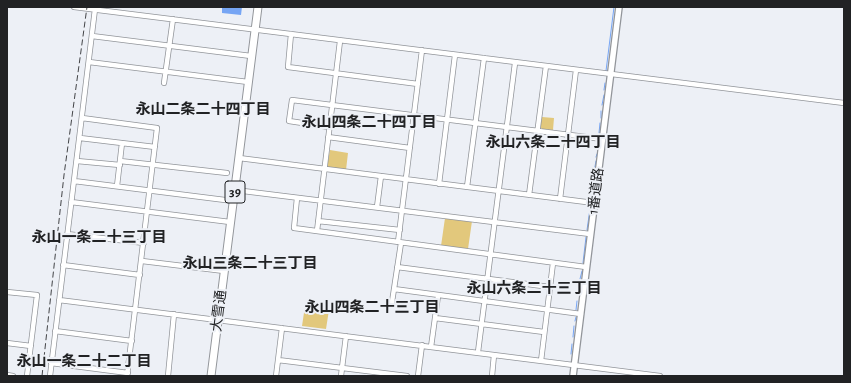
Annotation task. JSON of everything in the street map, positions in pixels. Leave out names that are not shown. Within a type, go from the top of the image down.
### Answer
[{"type":"highway","name":"大雪通","points":[[211,376],[258,7]]},
{"type":"street","points":[[74,7],[844,103]]},
{"type":"street","name":"1番道路","points":[[573,376],[619,7]]},
{"type":"street","points":[[50,376],[95,10]]},
{"type":"street","points":[[164,83],[173,19]]},
{"type":"street","points":[[291,34],[288,67],[418,84]]},
{"type":"street","points":[[92,36],[251,56]]},
{"type":"street","points":[[317,231],[340,41]]},
{"type":"street","points":[[392,302],[422,50]]},
{"type":"street","points":[[439,184],[454,55]]},
{"type":"street","points":[[468,187],[484,58]]},
{"type":"street","points":[[89,62],[248,82]]},
{"type":"street","points":[[478,352],[515,63]]},
{"type":"street","points":[[530,195],[546,66]]},
{"type":"street","points":[[560,199],[576,70]]},
{"type":"street","points":[[330,127],[289,121],[292,100],[602,139]]},
{"type":"street","points":[[51,363],[127,374],[136,310],[154,165],[157,128],[82,118]]},
{"type":"street","points":[[328,137],[410,148]]},
{"type":"street","points":[[80,138],[155,146]]},
{"type":"street","points":[[117,186],[122,143]]},
{"type":"street","points":[[239,158],[594,204]]},
{"type":"street","points":[[77,160],[154,165],[227,173]]},
{"type":"street","points":[[377,207],[381,176]]},
{"type":"street","points":[[74,181],[233,201]]},
{"type":"street","points":[[235,190],[590,234]]},
{"type":"street","points":[[297,198],[294,228],[586,267]]},
{"type":"street","points":[[72,202],[230,222]]},
{"type":"street","points":[[318,220],[400,230]]},
{"type":"street","points":[[67,234],[144,244]]},
{"type":"street","points":[[142,261],[224,271]]},
{"type":"street","points":[[541,361],[553,263]]},
{"type":"street","points":[[63,266],[140,275]]},
{"type":"street","points":[[397,267],[550,287]]},
{"type":"street","points":[[394,289],[580,314]]},
{"type":"street","points":[[7,292],[37,295],[27,376]]},
{"type":"street","points":[[431,347],[438,296]]},
{"type":"street","points":[[59,300],[660,376]]},
{"type":"street","points":[[168,376],[174,314]]},
{"type":"street","points":[[435,318],[544,332]]},
{"type":"street","points":[[276,376],[282,328]]},
{"type":"street","points":[[55,331],[132,341]]},
{"type":"street","points":[[341,376],[346,336]]},
{"type":"street","points":[[7,343],[31,346]]},
{"type":"street","points":[[418,376],[422,345]]},
{"type":"street","points":[[492,376],[494,355]]},
{"type":"street","points":[[278,360],[407,376]]},
{"type":"street","points":[[7,375],[14,376]]},
{"type":"shaded area","points":[[542,117],[554,118],[553,130],[542,129],[540,127]]},
{"type":"shaded area","points":[[330,150],[348,153],[346,170],[327,167]]},
{"type":"shaded area","points":[[445,218],[472,221],[468,249],[441,246]]},
{"type":"shaded area","points":[[305,306],[329,310],[326,329],[302,326]]},
{"type":"water","points":[[222,7],[242,7],[241,15],[222,13]]},
{"type":"waterway","points":[[606,71],[614,7]]},
{"type":"waterway","points":[[604,90],[605,83]]},
{"type":"waterway","points":[[602,105],[604,95]]},
{"type":"waterway","points":[[601,111],[601,118]]},
{"type":"waterway","points":[[599,133],[600,123]]},
{"type":"waterway","points":[[597,149],[598,144]]},
{"type":"waterway","points":[[594,172],[596,161]]},
{"type":"waterway","points":[[593,185],[594,177]]},
{"type":"waterway","points":[[591,197],[592,189]]},
{"type":"waterway","points":[[587,230],[590,209]]},
{"type":"waterway","points":[[583,263],[586,237]]},
{"type":"waterway","points":[[580,279],[582,271]]},
{"type":"waterway","points":[[578,292],[580,286]]},
{"type":"waterway","points":[[576,310],[577,301]]},
{"type":"waterway","points":[[575,321],[576,317]]},
{"type":"waterway","points":[[573,337],[574,326]]},
{"type":"waterway","points":[[571,354],[572,344]]},
{"type":"railway","points":[[42,376],[64,175],[87,7]]},
{"type":"district","name":"永山二条二十四丁目","points":[[203,109]]},
{"type":"district","name":"永山四条二十四丁目","points":[[369,122]]},
{"type":"district","name":"永山六条二十四丁目","points":[[553,142]]},
{"type":"district","name":"永山一条二十三丁目","points":[[99,237]]},
{"type":"district","name":"永山三条二十三丁目","points":[[250,263]]},
{"type":"district","name":"永山六条二十三丁目","points":[[534,288]]},
{"type":"district","name":"永山四条二十三丁目","points":[[372,307]]},
{"type":"district","name":"永山一条二十二丁目","points":[[84,361]]}]
